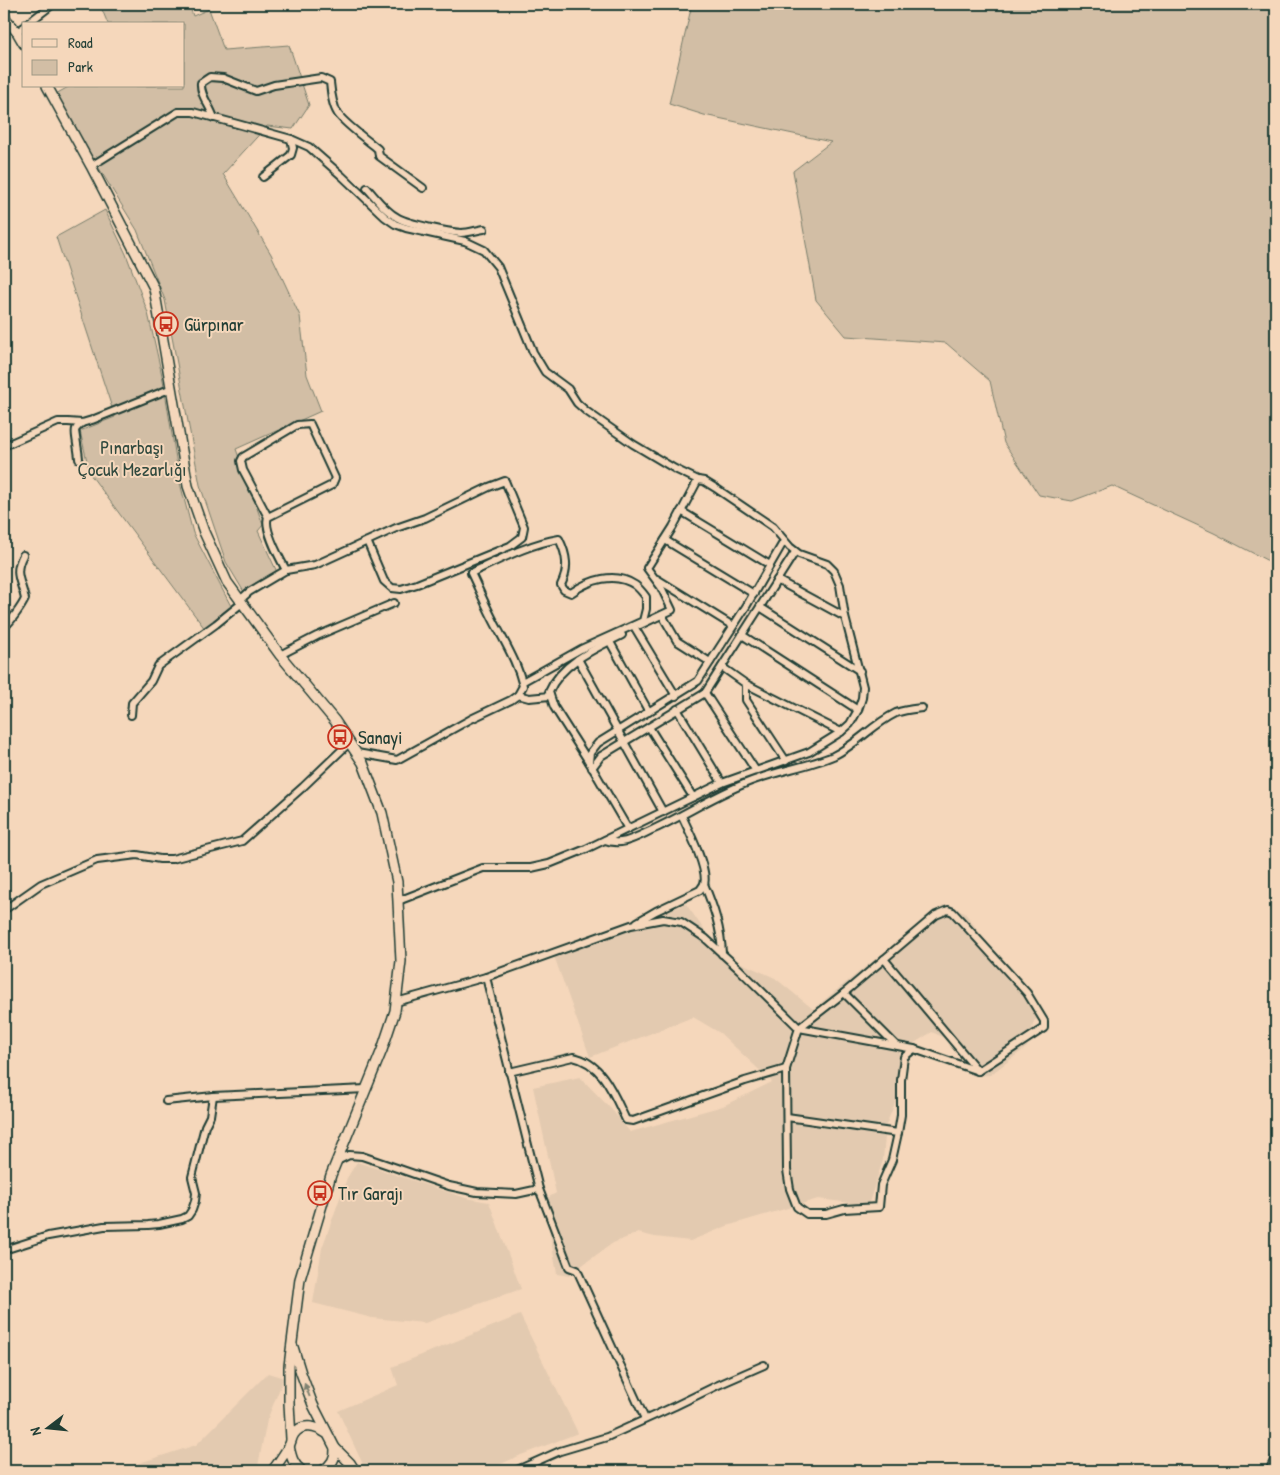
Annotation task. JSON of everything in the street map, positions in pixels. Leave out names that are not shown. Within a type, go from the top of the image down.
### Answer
[{"type":"main road","points":[[4,17],[20,29]]},
{"type":"main road","points":[[48,88],[154,288],[188,486],[211,548],[226,582],[280,656],[335,721],[364,763],[382,813],[398,882],[401,961],[395,1011],[382,1050],[331,1175],[300,1279],[289,1366],[289,1404],[290,1443],[293,1461],[302,1471]]},
{"type":"main road","points":[[292,1344],[310,1397],[335,1448],[336,1454],[333,1460],[329,1467],[322,1471]]},
{"type":"main road","points":[[272,1471],[298,1430],[311,1426],[326,1433]]},
{"type":"main road","points":[[335,1448],[355,1471]]},
{"type":"street","points":[[30,22],[53,4]]},
{"type":"street","points":[[214,118],[201,90],[201,83],[210,77],[223,78],[256,91],[274,85],[321,78],[330,82],[333,102],[338,113],[363,138],[378,149],[379,156],[423,188]]},
{"type":"street","points":[[91,166],[178,112],[192,112],[291,139],[309,147],[395,224],[466,241],[484,250],[498,267],[533,352],[545,372],[568,389],[577,403],[640,448],[675,469],[704,481],[754,514],[773,527],[795,552],[827,564],[834,571],[840,585],[845,617],[864,687],[858,710],[850,724],[841,732],[809,752],[722,784],[605,840],[549,864],[531,868],[483,868],[398,900]]},
{"type":"street","points":[[263,177],[292,155],[291,139]]},
{"type":"street","points":[[367,188],[383,206],[398,218],[406,221],[444,231],[463,233],[484,229]]},
{"type":"street","points":[[79,459],[75,434],[76,428],[82,423],[172,388]]},
{"type":"street","points":[[4,446],[58,422],[82,423]]},
{"type":"street","points":[[268,517],[332,485],[335,478],[310,424],[297,425],[243,456],[241,461],[243,470],[268,517],[266,521],[272,541],[286,570]]},
{"type":"street","points":[[628,829],[554,707],[549,692],[552,683],[578,659],[672,610],[661,587],[647,568],[698,480]]},
{"type":"street","points":[[131,715],[132,703],[151,681],[158,666],[216,624],[241,602],[249,592],[286,570],[315,565],[367,541],[396,528],[425,518],[505,481],[524,527],[522,538],[510,546],[401,589],[392,588],[384,581],[367,541]]},
{"type":"street","points":[[681,511],[770,565]]},
{"type":"street","points":[[357,753],[397,760],[518,695],[523,686],[522,682],[519,669],[471,573],[507,556],[548,541],[559,539],[564,550],[567,574],[562,585],[564,590],[571,593],[583,585],[605,578],[622,578],[636,585],[646,597],[643,621],[581,649],[522,682]]},
{"type":"street","points":[[664,540],[754,594]]},
{"type":"street","points":[[590,765],[590,753],[598,743],[698,681],[754,594],[784,540]]},
{"type":"street","points":[[590,765],[623,742],[705,692],[795,552]]},
{"type":"street","points":[[4,627],[8,625],[25,599],[18,573],[18,565],[23,555]]},
{"type":"street","points":[[654,577],[734,626]]},
{"type":"street","points":[[777,580],[845,617]]},
{"type":"street","points":[[280,656],[317,636],[394,603]]},
{"type":"street","points":[[760,607],[860,671]]},
{"type":"street","points":[[662,615],[677,642],[710,662]]},
{"type":"street","points":[[635,628],[676,696]]},
{"type":"street","points":[[742,635],[858,710]]},
{"type":"street","points":[[610,642],[649,712]]},
{"type":"street","points":[[578,659],[663,812]]},
{"type":"street","points":[[722,667],[746,684],[841,732]]},
{"type":"street","points":[[746,684],[746,700],[786,761]]},
{"type":"street","points":[[705,692],[756,771]]},
{"type":"street","points":[[518,695],[529,698],[550,696]]},
{"type":"street","points":[[605,840],[613,843],[626,842],[756,779],[833,756],[853,745],[880,723],[897,713],[922,708]]},
{"type":"street","points":[[677,710],[722,784]]},
{"type":"street","points":[[649,726],[693,797]]},
{"type":"street","points":[[4,910],[41,884],[97,860],[137,855],[172,859],[242,841],[303,787],[349,742]]},
{"type":"street","points":[[682,816],[700,856],[704,884],[714,909],[721,935],[722,954]]},
{"type":"street","points":[[631,925],[700,890],[704,884]]},
{"type":"street","points":[[914,1049],[904,1057],[901,1080],[901,1115],[898,1133],[892,1160],[881,1185],[879,1207],[844,1209],[826,1214],[807,1214],[797,1207],[790,1188],[787,1170],[786,1069],[799,1028],[844,993],[936,915],[948,910],[952,912],[1027,993],[1044,1021],[1044,1028],[978,1072]]},
{"type":"street","points":[[396,1002],[486,977],[631,925],[663,919],[681,922],[705,938],[799,1028],[914,1049],[978,1072]]},
{"type":"street","points":[[884,959],[978,1072]]},
{"type":"street","points":[[486,977],[539,1188],[568,1267],[577,1270],[645,1419]]},
{"type":"street","points":[[844,993],[897,1046]]},
{"type":"street","points":[[509,1072],[573,1057],[581,1058],[599,1071],[609,1085],[626,1120],[633,1121],[745,1081],[786,1069]]},
{"type":"street","points":[[166,1101],[213,1096],[366,1089]]},
{"type":"street","points":[[4,1250],[48,1236],[104,1226],[148,1225],[182,1219],[188,1216],[195,1202],[196,1193],[192,1177],[205,1126],[210,1116],[213,1096]]},
{"type":"street","points":[[787,1117],[898,1133]]},
{"type":"street","points":[[337,1160],[349,1155],[362,1156],[449,1186],[477,1192],[516,1194],[539,1188]]},
{"type":"street","points":[[516,1471],[560,1451],[607,1437],[764,1365]]},
{"type":"street","points":[[1269,1471],[1276,1456]]},
{"type":"shaded area","points":[[686,904],[721,954],[775,978],[813,1009],[943,905],[965,913],[997,956],[1023,985],[1043,1014],[1034,1021],[1027,1047],[990,1075],[974,1076],[947,1039],[932,1032],[900,1052],[897,1098],[886,1125],[883,1160],[868,1205],[818,1199],[727,1226],[690,1241],[638,1233],[613,1243],[569,1276],[557,1274],[544,1200],[556,1193],[533,1087],[580,1077],[613,1111],[630,1132],[723,1106],[772,1082],[720,1033],[693,1017],[590,1057],[553,953]]},
{"type":"shaded area","points":[[357,1162],[466,1198],[489,1202],[521,1289],[425,1323],[372,1318],[313,1303],[322,1248],[347,1178]]},
{"type":"shaded area","points":[[520,1315],[578,1433],[485,1471],[366,1471],[338,1411],[398,1385],[392,1367]]},
{"type":"shaded area","points":[[268,1373],[284,1378],[267,1420],[257,1471],[114,1471],[196,1445]]},
{"type":"green space","points":[[107,4],[189,4],[193,16],[209,9],[224,50],[289,45],[309,105],[293,129],[267,126],[223,174],[271,254],[300,316],[307,375],[321,411],[236,449],[263,525],[258,531],[277,572],[244,592],[226,562],[200,485],[165,300],[137,230],[54,95],[66,88],[185,88],[185,22],[107,22],[101,7]]},
{"type":"green space","points":[[692,4],[1276,4],[1276,565],[1214,533],[1112,486],[1072,501],[1039,495],[1004,443],[990,381],[946,343],[846,336],[816,300],[793,171],[831,142],[704,115],[669,104]]},
{"type":"green space","name":"Pınarbaşı Çocuk Mezarlığı","points":[[105,210],[126,254],[148,313],[163,380],[180,483],[193,533],[233,610],[205,629],[90,474],[80,431],[115,417],[56,237]]},
{"type":"place","name":"Gürpınar","points":[[166,324]]},
{"type":"place","name":"Sanayi","points":[[340,737]]},
{"type":"place","name":"Tır Garajı","points":[[320,1193]]}]
